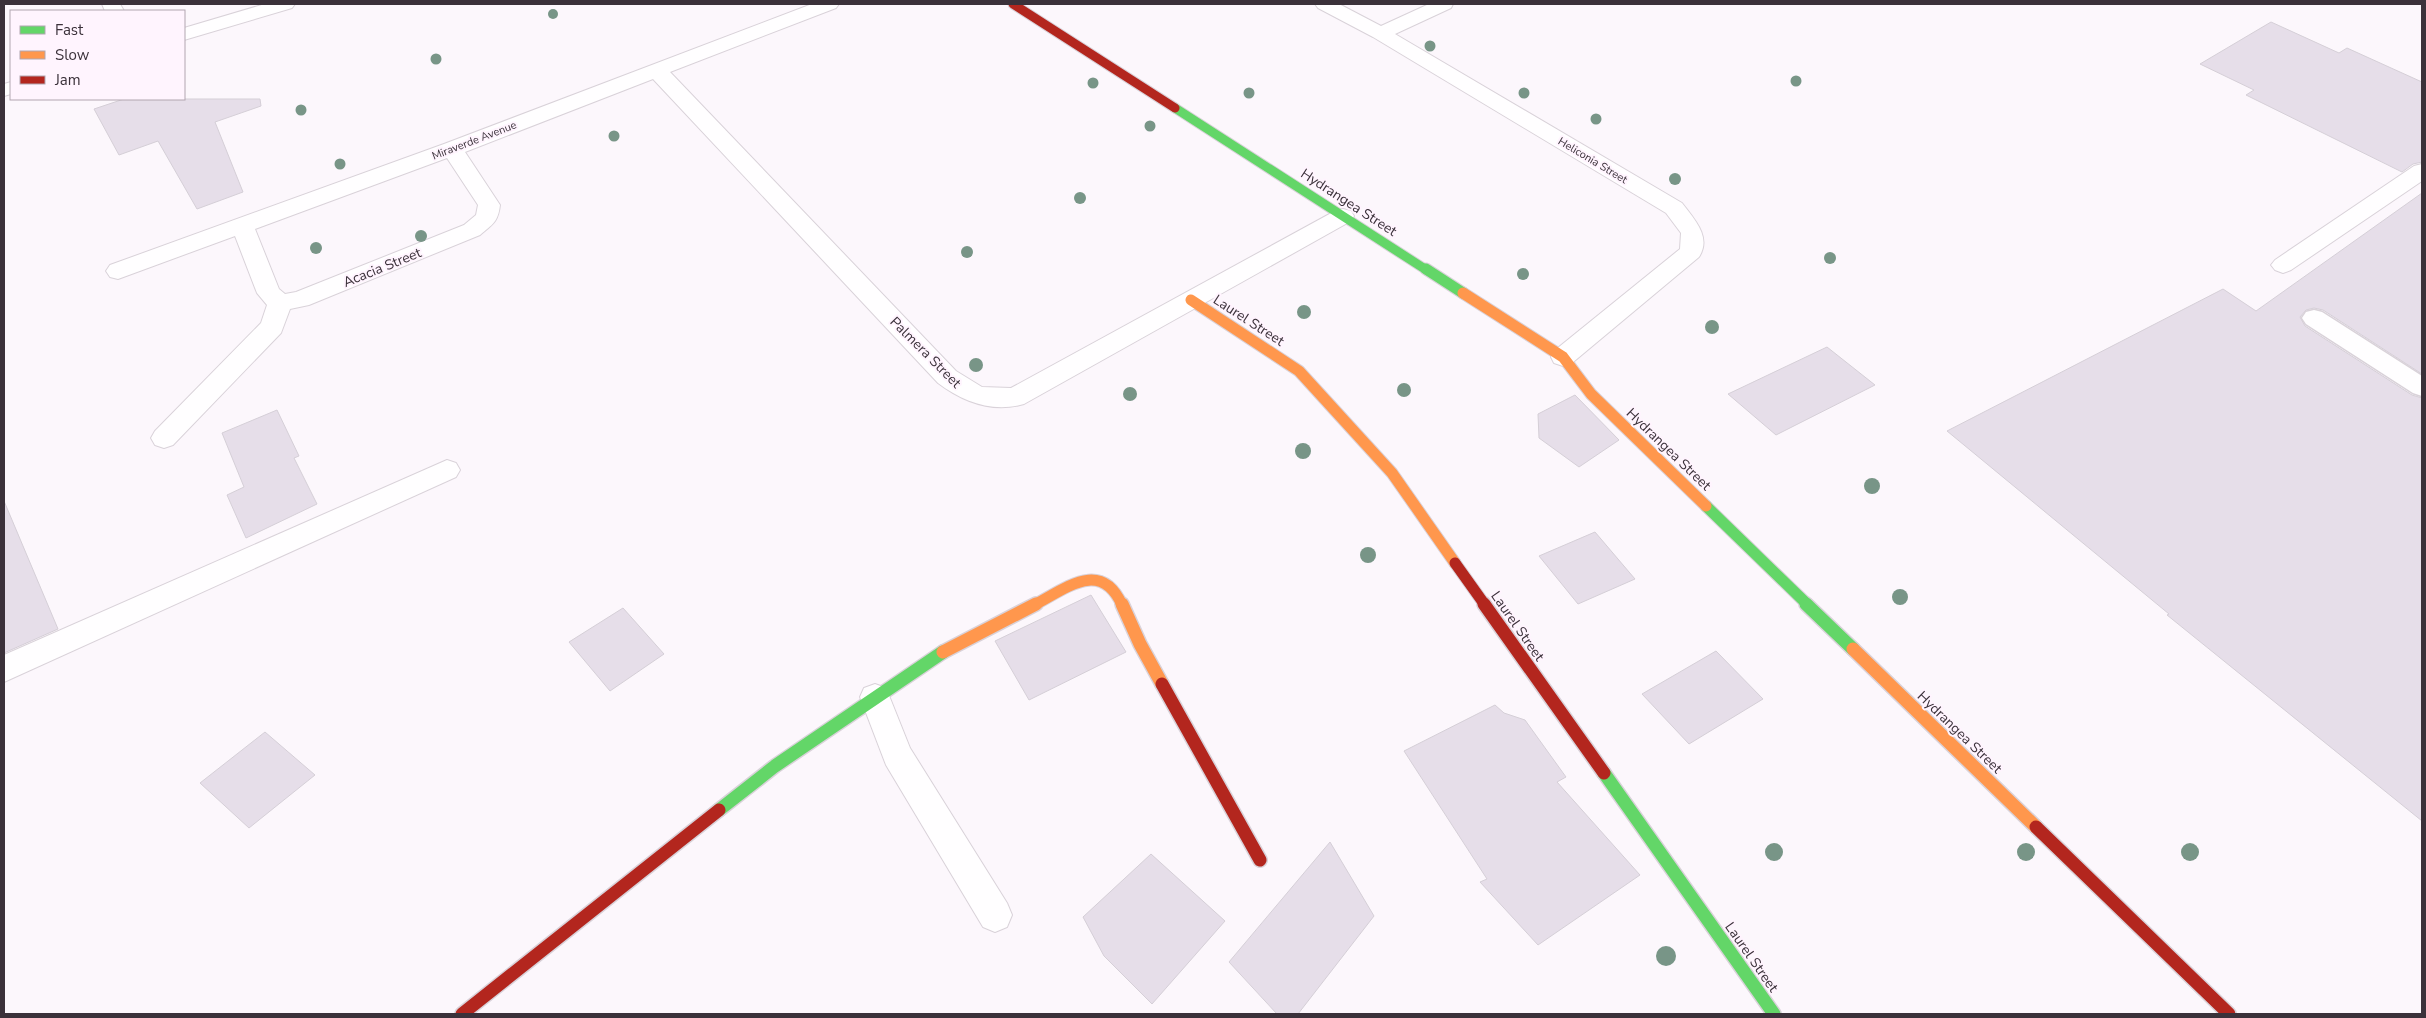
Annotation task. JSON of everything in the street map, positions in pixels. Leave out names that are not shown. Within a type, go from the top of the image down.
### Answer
[{"type":"street","points":[[185,34],[285,4]]},
{"type":"street","name":"Miraverde Avenue","points":[[118,271],[452,149],[656,70],[799,8],[829,4]]},
{"type":"street","name":"Hydrangea Street","points":[[1013,4],[1563,357],[1591,394],[2229,1014]]},
{"type":"street","name":"Heliconia Street","points":[[1325,4],[1380,33],[1674,208],[1692,232],[1691,252],[1563,357]]},
{"type":"street","points":[[1380,33],[1444,4]]},
{"type":"street","name":"Palmera Street","points":[[656,70],[947,377],[966,391],[990,398],[1016,396],[1343,216]]},
{"type":"street","name":"Acacia Street","points":[[280,303],[302,300],[463,234],[487,218],[489,205],[452,149]]},
{"type":"street","points":[[2283,265],[2422,171]]},
{"type":"street","points":[[164,438],[272,328],[280,303],[269,293],[242,225]]},
{"type":"street","name":"Laurel Street","points":[[1191,300],[1243,332],[1299,371],[1392,473],[1774,1014]]},
{"type":"street","points":[[4,669],[447,470]]},
{"type":"street","points":[[462,1014],[775,766],[939,654],[1083,579],[1100,580],[1118,595],[1140,644],[1260,860]]},
{"type":"street","points":[[874,697],[897,756],[995,915]]},
{"type":"lane","points":[[2314,318],[2422,386]]},
{"type":"building","points":[[2271,22],[2339,53],[2347,48],[2422,82],[2422,162],[2413,164],[2402,172],[2246,95],[2254,90],[2200,64]]},
{"type":"building","points":[[260,99],[261,106],[215,122],[243,192],[197,209],[158,141],[119,155],[94,109],[121,100]]},
{"type":"building","points":[[2422,193],[2422,374],[2323,310],[2314,308],[2306,310],[2300,317],[2305,326],[2412,395],[2422,398],[2422,821],[2167,615],[2169,614],[1947,431],[2223,289],[2256,311]]},
{"type":"building","points":[[1827,347],[1875,385],[1776,435],[1728,394]]},
{"type":"building","points":[[1575,395],[1619,440],[1579,467],[1539,438],[1538,414]]},
{"type":"building","points":[[277,410],[299,456],[294,458],[317,504],[246,538],[227,495],[244,487],[222,433]]},
{"type":"building","points":[[4,501],[58,629],[4,653]]},
{"type":"building","points":[[1595,532],[1635,579],[1578,604],[1539,556]]},
{"type":"building","points":[[1091,595],[1126,652],[1029,700],[995,641]]},
{"type":"building","points":[[623,608],[664,654],[610,691],[569,642]]},
{"type":"building","points":[[1716,651],[1763,699],[1689,744],[1642,694]]},
{"type":"building","points":[[1495,705],[1504,713],[1525,720],[1566,777],[1557,782],[1640,875],[1538,945],[1480,882],[1487,879],[1404,751]]},
{"type":"building","points":[[265,732],[315,775],[249,828],[200,783]]},
{"type":"building","points":[[1330,842],[1374,916],[1298,1014],[1277,1014],[1229,962]]},
{"type":"building","points":[[1151,854],[1225,921],[1152,1004],[1104,956],[1083,917]]},
{"type":"traffic: fast","points":[[1175,108],[1463,293]]},
{"type":"traffic: fast","points":[[1706,506],[1853,649]]},
{"type":"traffic: fast","points":[[719,810],[775,766],[943,652]]},
{"type":"traffic: fast","points":[[1604,773],[1774,1014]]},
{"type":"traffic: slow","points":[[1463,293],[1563,357],[1591,394],[1706,506]]},
{"type":"traffic: slow","points":[[1191,300],[1299,371],[1392,473],[1455,563]]},
{"type":"traffic: slow","points":[[943,652],[1083,579],[1100,580],[1118,595],[1140,644],[1162,684]]},
{"type":"traffic: slow","points":[[1853,649],[2036,827]]},
{"type":"traffic: jam","points":[[1013,4],[1175,108]]},
{"type":"traffic: jam","points":[[1455,563],[1604,773]]},
{"type":"traffic: jam","points":[[1162,684],[1260,860]]},
{"type":"traffic: jam","points":[[462,1014],[719,810]]},
{"type":"traffic: jam","points":[[2036,827],[2229,1014]]}]
